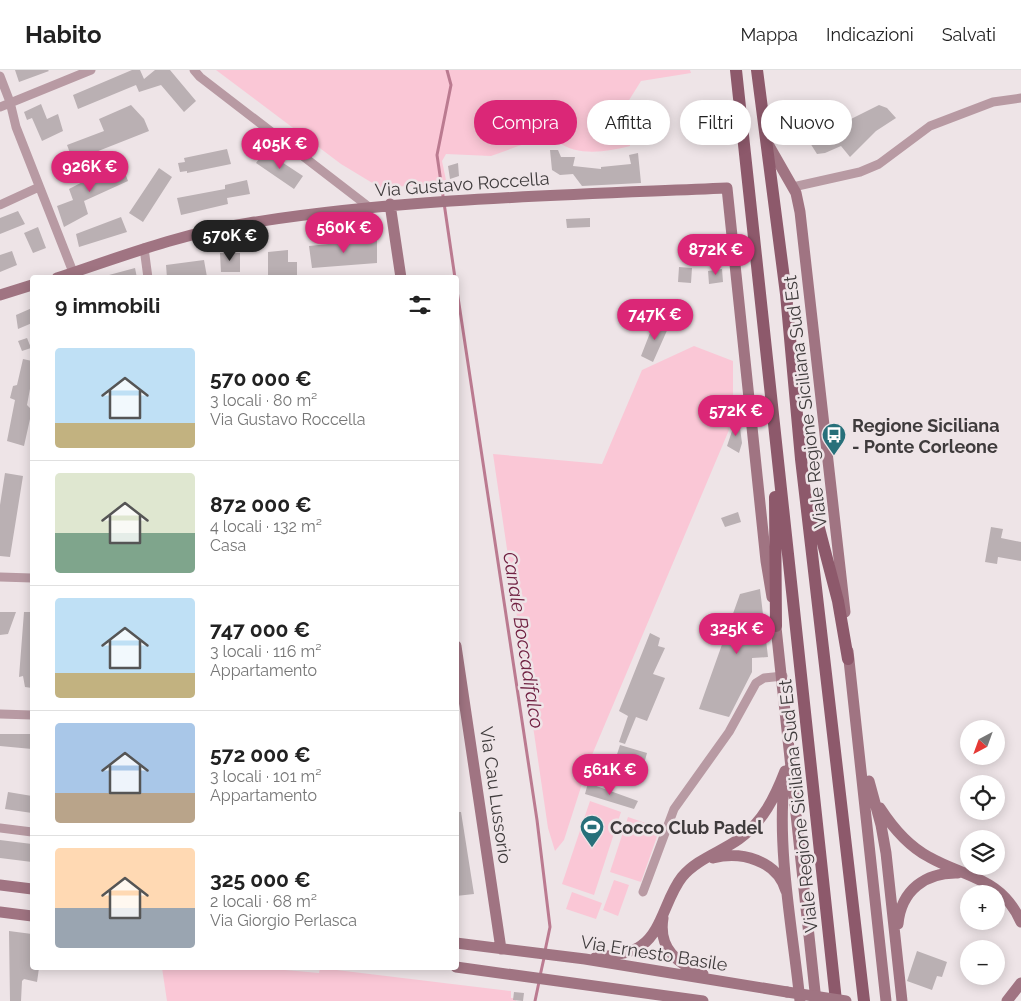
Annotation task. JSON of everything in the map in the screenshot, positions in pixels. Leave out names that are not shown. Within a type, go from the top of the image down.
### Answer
[{"type":"main road","name":"Viale Regione Siciliana Sud Est","points":[[736,70],[836,1001]]},
{"type":"main road","name":"Viale Regione Siciliana Sud Est","points":[[757,70],[761,102]]},
{"type":"main road","name":"Viale Regione Siciliana Sud Est","points":[[766,145],[786,294],[802,460],[864,1001]]},
{"type":"main road","points":[[773,417],[776,626]]},
{"type":"main road","points":[[802,460],[838,601],[848,658]]},
{"type":"street","points":[[0,107],[91,70]]},
{"type":"street","points":[[194,70],[200,77],[369,207]]},
{"type":"street","points":[[0,76],[10,102],[16,127],[73,272]]},
{"type":"street","points":[[792,187],[860,172],[878,164],[930,126],[993,102],[1021,98]]},
{"type":"street","name":"Viale Regione Siciliana Sud Est","points":[[770,145],[796,193],[806,262],[842,578],[848,658],[886,1001]]},
{"type":"street","points":[[0,205],[39,188]]},
{"type":"street","name":"Via Gustavo Roccella","points":[[65,275],[144,248],[247,223],[390,204],[727,188]]},
{"type":"street","name":"Viale Regione Siciliana Sud Est","points":[[727,188],[766,561],[783,676],[816,1001]]},
{"type":"street","points":[[390,204],[401,275]]},
{"type":"street","points":[[144,248],[148,275]]},
{"type":"street","points":[[0,296],[30,286]]},
{"type":"street","points":[[0,577],[30,578]]},
{"type":"street","name":"Via Cau Lussorio","points":[[459,666],[501,949]]},
{"type":"street","points":[[643,892],[674,809],[729,732],[756,683],[764,678],[783,676]]},
{"type":"street","points":[[0,714],[30,715]]},
{"type":"street","points":[[788,734],[782,815],[800,1001]]},
{"type":"street","points":[[859,747],[874,798],[886,853],[902,1001]]},
{"type":"street","points":[[585,959],[632,951],[642,945],[656,928],[666,903],[683,876],[702,861],[738,840],[751,830],[769,807],[785,771]]},
{"type":"street","points":[[874,798],[895,829],[913,847],[929,857],[960,870]]},
{"type":"street","points":[[0,828],[30,832]]},
{"type":"street","points":[[702,861],[728,854],[755,859],[777,875],[785,887],[790,905]]},
{"type":"street","points":[[896,940],[903,902],[913,888],[923,880],[937,875],[960,874]]},
{"type":"street","points":[[971,875],[989,883],[999,892],[1009,902],[1021,922]]},
{"type":"street","points":[[0,885],[30,889]]},
{"type":"street","points":[[666,903],[663,934],[664,942],[672,956],[687,967],[736,984]]},
{"type":"street","points":[[0,912],[30,916]]},
{"type":"street","name":"Via Ernesto Basile","points":[[459,943],[585,959],[846,1001]]},
{"type":"street","points":[[459,967],[703,1001]]},
{"type":"street","points":[[1007,1001],[1021,983]]},
{"type":"street","points":[[636,991],[655,1001]]},
{"type":"shaded area","points":[[216,70],[690,70],[691,73],[641,81],[629,100],[587,100],[587,145],[630,146],[592,152],[563,145],[577,145],[577,100],[474,100],[474,145],[521,145],[491,156],[446,154],[442,161],[447,185],[379,187],[341,164]]},
{"type":"shaded area","points":[[694,346],[733,361],[733,399],[729,430],[589,762],[564,840],[555,851],[548,828],[493,454],[602,464],[642,370]]},
{"type":"shaded area","name":"Cocco Club Padel","points":[[590,801],[621,812],[594,895],[562,884]]},
{"type":"shaded area","name":"Cocco Club Padel","points":[[628,817],[660,828],[641,882],[610,872]]},
{"type":"shaded area","name":"Cocco Club Padel","points":[[614,880],[629,885],[618,916],[603,910]]},
{"type":"shaded area","points":[[572,892],[602,903],[596,919],[566,909]]},
{"type":"shaded area","points":[[162,970],[285,970],[319,973],[320,970],[337,970],[511,991],[511,998],[516,998],[516,1001],[167,1001]]},
{"type":"building","points":[[15,70],[48,70],[49,71],[19,82]]},
{"type":"building","points":[[132,70],[140,70],[144,79],[155,70],[170,70],[196,101],[184,112],[161,85],[139,92],[136,85],[78,109],[73,95]]},
{"type":"building","points":[[41,104],[47,119],[58,114],[63,131],[42,141],[32,118],[27,120],[24,112]]},
{"type":"building","points":[[131,105],[144,119],[149,131],[73,161],[67,145],[104,131],[99,119]]},
{"type":"building","points":[[879,105],[887,108],[896,118],[876,131],[850,157],[841,146],[825,153],[817,154],[811,145],[852,145],[852,118]]},
{"type":"building","points":[[227,149],[231,164],[187,173],[187,171],[180,172],[178,163],[185,162],[184,158]]},
{"type":"building","points":[[550,150],[558,150],[561,157],[575,157],[573,166],[601,169],[601,167],[631,164],[629,155],[638,153],[641,183],[582,186],[573,174],[560,175],[552,170]]},
{"type":"building","points":[[265,151],[303,176],[294,189],[256,163]]},
{"type":"building","points":[[121,162],[128,181],[84,201],[88,214],[64,227],[57,206],[73,200],[69,189]]},
{"type":"building","points":[[458,163],[459,176],[450,179],[448,166]]},
{"type":"building","points":[[159,168],[172,177],[143,222],[129,213]]},
{"type":"building","points":[[247,180],[250,194],[227,198],[228,204],[181,215],[177,198],[225,189],[225,185]]},
{"type":"building","points":[[18,211],[25,224],[0,234],[0,218]]},
{"type":"building","points":[[121,217],[127,232],[79,247],[76,234]]},
{"type":"building","points":[[590,218],[590,227],[567,228],[566,219]]},
{"type":"building","points":[[38,227],[46,248],[33,253],[24,233]]},
{"type":"building","points":[[377,239],[377,263],[312,268],[309,246]]},
{"type":"building","points":[[288,250],[288,262],[297,262],[297,275],[268,275],[268,252]]},
{"type":"building","points":[[12,251],[17,265],[0,272],[0,255]]},
{"type":"building","points":[[220,253],[240,253],[240,272],[221,272]]},
{"type":"building","points":[[204,260],[207,275],[167,275],[166,265]]},
{"type":"building","points":[[679,267],[692,268],[691,283],[678,282]]},
{"type":"building","points":[[135,268],[136,275],[109,275]]},
{"type":"building","points":[[722,269],[723,282],[709,284],[708,271]]},
{"type":"building","points":[[30,309],[30,324],[18,329],[16,315]]},
{"type":"building","points":[[655,320],[669,326],[653,362],[641,356]]},
{"type":"building","points":[[27,338],[30,348],[22,351],[18,341]]},
{"type":"building","points":[[23,359],[30,361],[30,389],[27,405],[30,408],[30,419],[24,446],[7,441],[15,400],[10,398],[13,386],[17,385]]},
{"type":"building","points":[[738,413],[742,443],[739,453],[727,446]]},
{"type":"building","points":[[5,473],[23,476],[10,557],[0,556],[0,505]]},
{"type":"building","points":[[738,512],[741,522],[725,527],[721,518]]},
{"type":"building","points":[[991,527],[1003,529],[1001,538],[1021,542],[1021,561],[998,557],[997,564],[985,562]]},
{"type":"building","points":[[760,589],[768,657],[752,658],[752,672],[729,717],[699,709],[740,594]]},
{"type":"building","points":[[0,612],[16,612],[8,634],[0,635]]},
{"type":"building","points":[[24,612],[30,612],[30,688],[25,687],[23,676],[19,677]]},
{"type":"building","points":[[650,633],[660,638],[658,646],[665,648],[653,674],[665,678],[647,721],[636,717],[625,744],[619,742],[628,716],[619,711]]},
{"type":"building","points":[[0,734],[30,734],[30,749],[0,746]]},
{"type":"building","points":[[620,745],[647,753],[639,782],[611,773]]},
{"type":"building","points":[[588,783],[638,801],[634,809],[585,794]]},
{"type":"building","points":[[8,792],[30,796],[30,813],[5,809]]},
{"type":"building","points":[[459,812],[461,812],[474,894],[459,896]]},
{"type":"building","points":[[0,840],[30,844],[30,862],[0,858]]},
{"type":"building","points":[[9,931],[30,934],[30,970],[39,970],[37,982],[24,979],[22,981],[21,1001],[10,1001]]},
{"type":"building","points":[[917,951],[947,962],[942,977],[937,976],[932,990],[907,981]]},
{"type":"building","points":[[514,992],[524,993],[523,1001],[513,1000]]},
{"type":"waterway","name":"Canale Boccadifalco","points":[[447,70],[451,85],[437,155],[455,275]]},
{"type":"waterway","name":"Canale Boccadifalco","points":[[459,304],[537,820],[550,927],[545,951]]},
{"type":"waterway","name":"Canale Boccadifalco","points":[[540,976],[544,958]]},
{"type":"waterway","name":"Canale Boccadifalco","points":[[535,1001],[539,982]]},
{"type":"place","name":"Regione Siciliana - Ponte Corleone","points":[[834,456]]},
{"type":"place","name":"Cocco Club Padel","points":[[592,848]]}]
